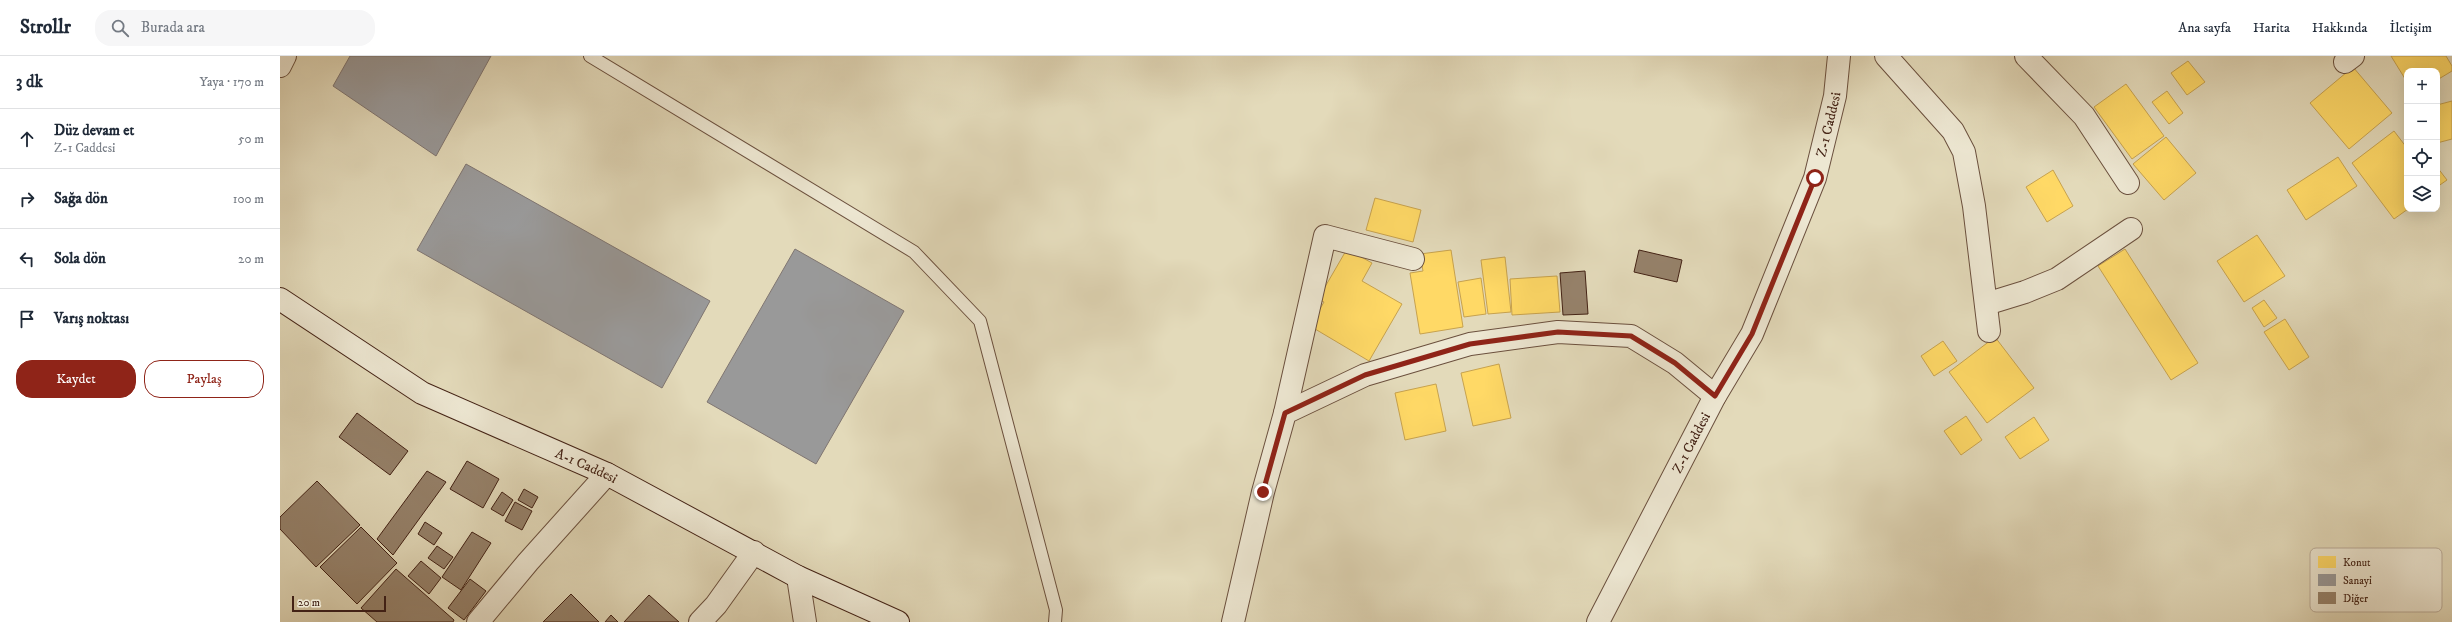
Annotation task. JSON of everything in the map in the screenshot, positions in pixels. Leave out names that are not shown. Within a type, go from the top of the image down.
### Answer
[{"type":"street","points":[[280,66],[285,56]]},
{"type":"street","name":"Z-1 Caddesi","points":[[1598,622],[1715,396],[1752,334],[1815,178],[1835,96],[1839,56]]},
{"type":"street","points":[[1886,56],[1952,131],[1964,152],[1974,206],[1989,331]]},
{"type":"street","points":[[2026,56],[2084,116],[2128,184]]},
{"type":"street","points":[[1986,304],[2057,279],[2131,229]]},
{"type":"street","points":[[1233,622],[1263,492],[1285,413],[1325,236],[1413,259]]},
{"type":"street","name":"A-1 Caddesi","points":[[280,299],[422,393],[607,474],[798,577],[898,622]]},
{"type":"street","points":[[1285,413],[1373,372],[1470,344],[1558,332],[1631,336],[1675,363],[1715,396]]},
{"type":"street","points":[[478,622],[528,562],[607,474]]},
{"type":"street","points":[[700,622],[716,605],[754,552]]},
{"type":"street","points":[[798,577],[805,622]]},
{"type":"lane","points":[[590,56],[914,252],[980,320],[1056,610],[1056,622]]},
{"type":"building: Konut","points":[[2391,56],[2446,56],[2452,66],[2452,71],[2440,78],[2440,68],[2404,68],[2404,77]]},
{"type":"building: Konut","points":[[2188,61],[2205,82],[2187,95],[2171,73]]},
{"type":"building: Konut","points":[[2353,67],[2392,113],[2349,149],[2310,103]]},
{"type":"building: Konut","points":[[2126,84],[2164,136],[2132,159],[2094,107]]},
{"type":"building: Konut","points":[[2167,91],[2183,113],[2169,124],[2152,102]]},
{"type":"building: Konut","points":[[2452,101],[2452,139],[2440,142],[2440,140],[2440,104]]},
{"type":"building: Konut","points":[[2394,131],[2404,144],[2404,212],[2394,219],[2352,163]]},
{"type":"building: Konut","points":[[2166,137],[2196,173],[2164,200],[2133,164]]},
{"type":"building: Konut","points":[[2338,157],[2357,186],[2306,220],[2287,190]]},
{"type":"building: Konut","points":[[2053,170],[2073,206],[2047,222],[2026,187]]},
{"type":"building: Konut","points":[[2440,171],[2447,180],[2440,185]]},
{"type":"building: Konut","points":[[1375,198],[1421,210],[1413,242],[1366,230]]},
{"type":"building: Konut","points":[[2257,235],[2285,276],[2244,302],[2217,261]]},
{"type":"building: Konut","points":[[1347,249],[1372,263],[1362,281],[1402,304],[1369,361],[1310,326],[1324,302],[1318,299]]},
{"type":"building: Konut","points":[[2125,249],[2198,363],[2171,380],[2098,266]]},
{"type":"building: Konut","points":[[1451,250],[1463,327],[1420,334],[1410,273],[1423,271],[1420,254]]},
{"type":"building: Konut","points":[[1505,257],[1511,312],[1488,314],[1481,260]]},
{"type":"building: Konut","points":[[1557,276],[1560,312],[1512,315],[1510,279]]},
{"type":"building: Konut","points":[[1481,278],[1486,314],[1464,317],[1458,282]]},
{"type":"building: Konut","points":[[2264,300],[2277,318],[2264,327],[2252,308]]},
{"type":"building: Konut","points":[[2285,319],[2309,357],[2289,370],[2264,332]]},
{"type":"building: Konut","points":[[1995,337],[2034,388],[1987,423],[1949,372]]},
{"type":"building: Konut","points":[[1943,341],[1957,361],[1934,376],[1921,356]]},
{"type":"building: Konut","points":[[1499,364],[1511,418],[1473,426],[1461,373]]},
{"type":"building: Konut","points":[[1436,384],[1446,431],[1405,440],[1395,393]]},
{"type":"building: Konut","points":[[1966,416],[1982,440],[1961,455],[1944,431]]},
{"type":"building: Konut","points":[[2034,417],[2049,440],[2020,459],[2005,437]]},
{"type":"building: Sanayi","points":[[350,56],[491,56],[436,156],[333,86]]},
{"type":"building: Sanayi","points":[[466,164],[710,301],[662,388],[417,250]]},
{"type":"building: Sanayi","points":[[795,249],[904,311],[816,464],[707,402]]},
{"type":"building: Diğer","points":[[1639,250],[1682,260],[1677,282],[1634,272]]},
{"type":"building: Diğer","points":[[1585,271],[1588,314],[1563,315],[1560,273]]},
{"type":"building: Diğer","points":[[357,413],[408,451],[390,475],[339,437]]},
{"type":"building: Diğer","points":[[467,461],[499,479],[483,508],[450,489]]},
{"type":"building: Diğer","points":[[427,471],[446,482],[393,555],[377,539]]},
{"type":"building: Diğer","points":[[317,481],[360,525],[316,567],[280,529],[280,517]]},
{"type":"building: Diğer","points":[[524,489],[538,497],[532,508],[518,500]]},
{"type":"building: Diğer","points":[[502,492],[513,500],[503,516],[491,509]]},
{"type":"building: Diğer","points":[[515,502],[532,511],[522,530],[505,521]]},
{"type":"building: Diğer","points":[[425,522],[442,533],[434,545],[418,534]]},
{"type":"building: Diğer","points":[[361,527],[397,563],[357,604],[320,567]]},
{"type":"building: Diğer","points":[[472,532],[491,543],[461,590],[442,577]]},
{"type":"building: Diğer","points":[[437,546],[453,557],[444,569],[428,558]]},
{"type":"building: Diğer","points":[[421,561],[441,578],[429,594],[408,576]]},
{"type":"building: Diğer","points":[[396,569],[454,620],[453,622],[377,622],[361,608]]},
{"type":"building: Diğer","points":[[470,579],[486,591],[464,620],[448,608]]},
{"type":"building: Diğer","points":[[571,594],[599,622],[543,622]]},
{"type":"building: Diğer","points":[[649,595],[679,622],[624,622]]},
{"type":"building: Diğer","points":[[611,615],[618,622],[605,622]]},
{"type":"route","points":[[1263,492],[1285,413],[1365,375],[1470,344],[1558,332],[1631,336],[1675,363],[1715,396],[1752,334],[1815,178]]}]
